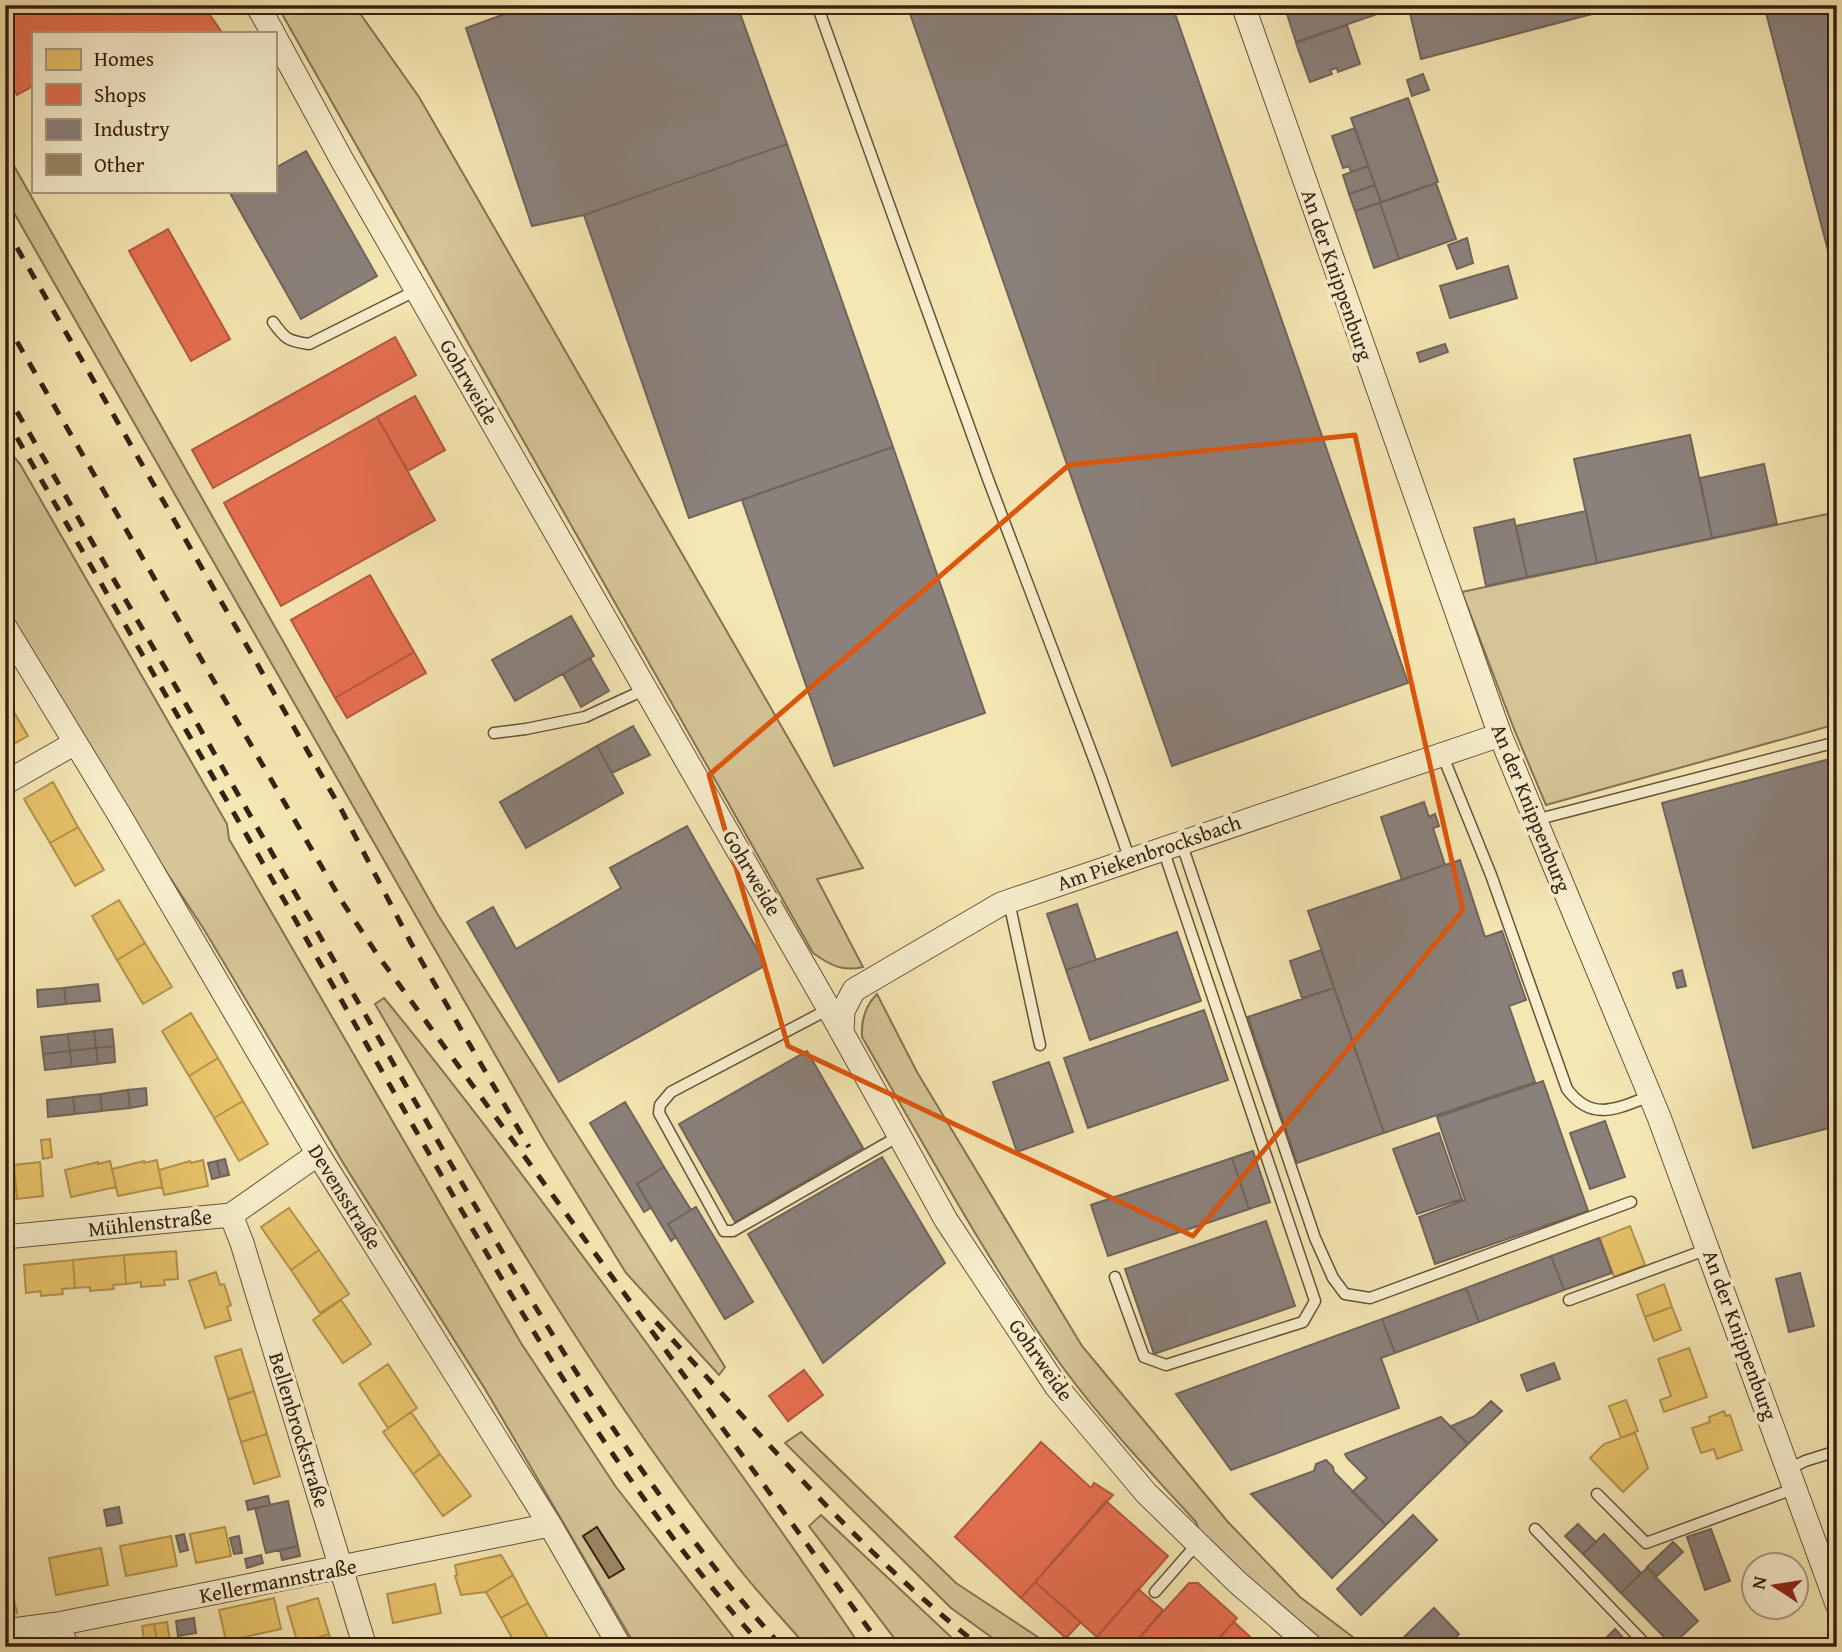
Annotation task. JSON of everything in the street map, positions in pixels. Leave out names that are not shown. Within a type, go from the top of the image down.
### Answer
[{"type":"street","name":"Gohrweide","points":[[257,5],[272,32]]},
{"type":"street","name":"An der Knippenburg","points":[[1243,5],[1500,735],[1650,1096],[1793,1478],[1837,1604]]},
{"type":"street","name":"Gohrweide","points":[[276,39],[416,290],[830,1009],[946,1220],[1056,1386],[1146,1493],[1237,1582],[1312,1647]]},
{"type":"street","name":"Devensstraße","points":[[5,627],[318,1154],[550,1525],[620,1647]]},
{"type":"street","name":"Am Piekenbrocksbach","points":[[842,1032],[843,1011],[854,990],[1009,901],[1500,735]]},
{"type":"street","points":[[5,783],[75,743]]},
{"type":"street","name":"Mühlenstraße","points":[[5,1237],[231,1215],[318,1154]]},
{"type":"street","name":"Bellenbrockstraße","points":[[231,1215],[242,1243],[365,1647]]},
{"type":"street","name":"Kellermannstraße","points":[[5,1632],[58,1624],[550,1525]]},
{"type":"street","points":[[58,1624],[67,1647]]},
{"type":"lane","points":[[817,5],[988,480],[1096,762],[1130,860]]},
{"type":"lane","points":[[273,321],[284,337],[294,342],[309,344],[416,290]]},
{"type":"lane","points":[[494,733],[585,717],[646,689]]},
{"type":"lane","points":[[1535,820],[1837,741]]},
{"type":"lane","points":[[1442,754],[1491,875],[1567,1088],[1574,1098],[1586,1107],[1603,1111],[1650,1096]]},
{"type":"lane","points":[[1172,845],[1315,1238],[1333,1278],[1345,1294],[1370,1298],[1631,1202]]},
{"type":"lane","points":[[1115,1277],[1144,1357],[1166,1365],[1303,1322],[1315,1301],[1172,845]]},
{"type":"lane","points":[[1009,901],[1040,1045]]},
{"type":"lane","points":[[830,1009],[671,1092],[660,1105],[659,1113],[724,1231],[733,1231],[899,1136]]},
{"type":"lane","points":[[1569,1300],[1708,1250]]},
{"type":"lane","points":[[1597,1494],[1646,1543],[1793,1478],[1805,1461],[1837,1451]]},
{"type":"lane","points":[[1535,1529],[1648,1647]]},
{"type":"lane","points":[[1155,1592],[1197,1544]]},
{"type":"highlighted area","points":[[1355,435],[1463,910],[1193,1236],[788,1046],[709,775],[1069,465]]},
{"type":"shaded area","points":[[277,5],[354,5],[419,97],[863,868],[817,879],[863,967],[849,969],[836,966],[813,953]]},
{"type":"shaded area","points":[[5,150],[438,915],[725,1367],[719,1375],[626,1273],[545,1142],[5,197]]},
{"type":"shaded area","points":[[5,446],[20,464],[227,824],[229,839],[521,1343],[616,1487],[741,1647],[636,1647],[485,1389],[345,1166],[205,931],[77,736],[5,616]]},
{"type":"shaded area","points":[[1837,512],[1837,724],[1546,805],[1462,592]]},
{"type":"shaded area","points":[[877,994],[917,1072],[1082,1346],[1228,1522],[1300,1597],[1366,1647],[1328,1647],[1253,1583],[1200,1533],[1196,1522],[1111,1428],[1064,1369],[984,1247],[862,1037],[865,1014],[869,1003]]},
{"type":"shaded area","points":[[384,998],[472,1109],[613,1297],[861,1647],[807,1647],[740,1570],[682,1492],[634,1425],[501,1217],[375,1004]]},
{"type":"shaded area","points":[[801,1432],[956,1583],[1053,1647],[1005,1647],[951,1608],[785,1443]]},
{"type":"shaded area","points":[[821,1515],[964,1647],[901,1647],[809,1526]]},
{"type":"building: Homes","points":[[5,697],[28,736],[5,749]]},
{"type":"building: Homes","points":[[53,782],[78,827],[50,843],[24,799]]},
{"type":"building: Homes","points":[[78,827],[104,870],[75,886],[50,843]]},
{"type":"building: Homes","points":[[119,900],[145,943],[117,960],[92,916]]},
{"type":"building: Homes","points":[[145,943],[172,987],[143,1004],[117,960]]},
{"type":"building: Homes","points":[[191,1013],[218,1058],[189,1076],[162,1031]]},
{"type":"building: Homes","points":[[218,1058],[243,1101],[214,1118],[189,1076]]},
{"type":"building: Homes","points":[[243,1101],[268,1144],[239,1161],[214,1118]]},
{"type":"building: Homes","points":[[50,1139],[52,1157],[43,1159],[41,1140]]},
{"type":"building: Homes","points":[[157,1160],[162,1187],[118,1196],[112,1169]]},
{"type":"building: Homes","points":[[203,1160],[208,1186],[164,1195],[159,1170]]},
{"type":"building: Homes","points":[[110,1161],[116,1187],[71,1197],[65,1170]]},
{"type":"building: Homes","points":[[40,1162],[43,1196],[17,1199],[14,1165]]},
{"type":"building: Homes","points":[[14,1165],[17,1199],[5,1200],[5,1166]]},
{"type":"building: Homes","points":[[289,1208],[319,1250],[291,1270],[261,1227]]},
{"type":"building: Homes","points":[[1630,1226],[1645,1265],[1614,1277],[1600,1238]]},
{"type":"building: Homes","points":[[319,1250],[349,1294],[320,1313],[291,1270]]},
{"type":"building: Homes","points":[[176,1251],[178,1279],[164,1280],[165,1285],[141,1287],[141,1282],[126,1284],[124,1255]]},
{"type":"building: Homes","points":[[124,1255],[126,1284],[113,1285],[114,1289],[90,1291],[90,1287],[75,1288],[73,1260]]},
{"type":"building: Homes","points":[[73,1260],[75,1288],[62,1289],[63,1294],[41,1296],[40,1291],[26,1293],[24,1265]]},
{"type":"building: Homes","points":[[216,1272],[220,1285],[224,1284],[231,1305],[227,1307],[231,1320],[205,1328],[189,1281]]},
{"type":"building: Homes","points":[[1664,1284],[1672,1307],[1645,1317],[1637,1295]]},
{"type":"building: Homes","points":[[341,1300],[371,1344],[343,1363],[313,1320]]},
{"type":"building: Homes","points":[[1672,1307],[1681,1330],[1654,1341],[1645,1317]]},
{"type":"building: Homes","points":[[1689,1348],[1707,1397],[1664,1412],[1660,1400],[1671,1396],[1658,1359]]},
{"type":"building: Homes","points":[[241,1349],[254,1391],[228,1399],[215,1357]]},
{"type":"building: Homes","points":[[388,1364],[417,1408],[388,1428],[359,1384]]},
{"type":"building: Homes","points":[[254,1391],[267,1434],[241,1442],[228,1400]]},
{"type":"building: Homes","points":[[1626,1400],[1638,1431],[1621,1438],[1609,1406]]},
{"type":"building: Homes","points":[[1724,1411],[1726,1416],[1730,1415],[1742,1450],[1717,1459],[1714,1449],[1701,1453],[1692,1428],[1710,1422],[1709,1417]]},
{"type":"building: Homes","points":[[411,1412],[440,1454],[413,1474],[383,1432]]},
{"type":"building: Homes","points":[[1635,1433],[1648,1468],[1623,1492],[1590,1458],[1604,1444]]},
{"type":"building: Homes","points":[[267,1434],[280,1476],[254,1484],[241,1442]]},
{"type":"building: Homes","points":[[440,1454],[471,1496],[443,1516],[413,1474]]},
{"type":"building: Homes","points":[[225,1527],[231,1556],[196,1563],[190,1534]]},
{"type":"building: Homes","points":[[171,1536],[177,1566],[126,1576],[120,1546]]},
{"type":"building: Homes","points":[[101,1548],[108,1585],[56,1595],[49,1558]]},
{"type":"building: Homes","points":[[501,1555],[513,1575],[486,1592],[461,1595],[455,1576],[455,1565]]},
{"type":"building: Homes","points":[[513,1575],[528,1603],[501,1618],[486,1592]]},
{"type":"building: Homes","points":[[435,1584],[441,1613],[393,1623],[387,1594]]},
{"type":"building: Homes","points":[[11,1587],[17,1613],[5,1615],[5,1588]]},
{"type":"building: Homes","points":[[274,1598],[281,1629],[226,1641],[219,1610]]},
{"type":"building: Homes","points":[[318,1598],[329,1634],[298,1644],[287,1607]]},
{"type":"building: Homes","points":[[528,1603],[554,1647],[517,1647],[501,1618]]},
{"type":"building: Homes","points":[[167,1622],[171,1647],[158,1647],[154,1624]]},
{"type":"building: Homes","points":[[154,1624],[158,1647],[145,1647],[142,1626]]},
{"type":"building: Homes","points":[[329,1634],[333,1647],[299,1647],[298,1644]]},
{"type":"building: Shops","points":[[5,5],[203,5],[221,31],[32,32],[32,87],[17,95],[5,74]]},
{"type":"building: Shops","points":[[168,229],[230,339],[191,361],[129,251]]},
{"type":"building: Shops","points":[[395,337],[416,375],[213,488],[192,450]]},
{"type":"building: Shops","points":[[415,396],[445,450],[408,471],[377,417]]},
{"type":"building: Shops","points":[[377,417],[435,520],[281,606],[224,503]]},
{"type":"building: Shops","points":[[370,575],[414,652],[335,698],[291,620]]},
{"type":"building: Shops","points":[[414,652],[426,673],[347,718],[335,698]]},
{"type":"building: Shops","points":[[804,1370],[823,1395],[788,1421],[769,1396]]},
{"type":"building: Shops","points":[[1041,1442],[1091,1488],[1094,1483],[1113,1495],[1021,1598],[955,1537]]},
{"type":"building: Shops","points":[[1106,1501],[1168,1556],[1097,1637],[1035,1582]]},
{"type":"building: Shops","points":[[1035,1582],[1081,1622],[1066,1638],[1021,1598]]},
{"type":"building: Shops","points":[[1189,1583],[1198,1583],[1237,1618],[1211,1647],[1131,1647]]},
{"type":"building: Shops","points":[[1138,1589],[1163,1610],[1131,1647],[1108,1647],[1097,1637]]},
{"type":"building: Shops","points":[[1234,1622],[1261,1647],[1211,1647]]},
{"type":"building: Industry","points":[[530,5],[737,5],[787,144],[584,215],[532,226],[466,28]]},
{"type":"building: Industry","points":[[907,5],[1172,5],[1408,683],[1172,766]]},
{"type":"building: Industry","points":[[1284,5],[1394,5],[1395,8],[1296,42]]},
{"type":"building: Industry","points":[[1408,5],[1626,5],[1421,59]]},
{"type":"building: Industry","points":[[1764,5],[1837,5],[1837,285]]},
{"type":"building: Industry","points":[[1347,25],[1360,64],[1338,72],[1337,68],[1330,70],[1332,74],[1310,82],[1296,43]]},
{"type":"building: Industry","points":[[1423,74],[1429,90],[1412,96],[1407,80]]},
{"type":"building: Industry","points":[[1408,98],[1438,182],[1381,202],[1351,118]]},
{"type":"building: Industry","points":[[1355,128],[1368,166],[1351,172],[1349,166],[1343,168],[1332,136]]},
{"type":"building: Industry","points":[[787,144],[893,447],[689,518],[584,215]]},
{"type":"building: Industry","points":[[306,151],[377,276],[301,319],[230,193],[276,192],[276,167]]},
{"type":"building: Industry","points":[[1368,166],[1375,185],[1349,194],[1343,175]]},
{"type":"building: Industry","points":[[1436,183],[1456,239],[1399,259],[1380,203]]},
{"type":"building: Industry","points":[[1375,185],[1381,202],[1355,211],[1349,194]]},
{"type":"building: Industry","points":[[1380,203],[1399,259],[1374,268],[1355,211]]},
{"type":"building: Industry","points":[[1467,238],[1473,263],[1457,269],[1448,245]]},
{"type":"building: Industry","points":[[1508,266],[1517,298],[1450,318],[1440,286]]},
{"type":"building: Industry","points":[[1445,344],[1448,352],[1420,362],[1417,353]]},
{"type":"building: Industry","points":[[1690,435],[1712,538],[1597,563],[1574,459]]},
{"type":"building: Industry","points":[[893,447],[985,713],[834,766],[742,500]]},
{"type":"building: Industry","points":[[1764,464],[1777,524],[1712,538],[1700,478]]},
{"type":"building: Industry","points":[[1586,511],[1597,563],[1527,577],[1516,526]]},
{"type":"building: Industry","points":[[1514,519],[1527,577],[1486,586],[1474,528]]},
{"type":"building: Industry","points":[[571,616],[594,656],[515,701],[492,660]]},
{"type":"building: Industry","points":[[590,658],[609,691],[581,707],[563,674]]},
{"type":"building: Industry","points":[[633,726],[650,755],[612,773],[597,746]]},
{"type":"building: Industry","points":[[597,746],[623,793],[526,848],[500,802]]},
{"type":"building: Industry","points":[[1837,757],[1837,1126],[1753,1148],[1662,803]]},
{"type":"building: Industry","points":[[1424,802],[1429,817],[1435,814],[1439,826],[1433,828],[1445,865],[1402,880],[1381,817]]},
{"type":"building: Industry","points":[[687,826],[766,965],[559,1082],[467,922],[493,907],[516,949],[621,888],[610,868]]},
{"type":"building: Industry","points":[[1460,860],[1485,937],[1502,931],[1526,1000],[1509,1006],[1535,1082],[1384,1133],[1308,911]]},
{"type":"building: Industry","points":[[1077,904],[1096,960],[1066,970],[1047,914]]},
{"type":"building: Industry","points":[[1177,932],[1201,1001],[1090,1040],[1066,970]]},
{"type":"building: Industry","points":[[1321,950],[1334,988],[1302,998],[1290,961]]},
{"type":"building: Industry","points":[[1682,970],[1686,986],[1677,988],[1673,973]]},
{"type":"building: Industry","points":[[98,984],[100,1001],[66,1004],[64,988]]},
{"type":"building: Industry","points":[[64,988],[66,1004],[38,1007],[37,990]]},
{"type":"building: Industry","points":[[1334,988],[1384,1133],[1297,1163],[1248,1017]]},
{"type":"building: Industry","points":[[1204,1010],[1228,1080],[1088,1128],[1064,1058]]},
{"type":"building: Industry","points":[[112,1029],[114,1046],[96,1048],[94,1031]]},
{"type":"building: Industry","points":[[94,1031],[96,1048],[70,1051],[68,1034]]},
{"type":"building: Industry","points":[[68,1034],[70,1051],[43,1054],[41,1037]]},
{"type":"building: Industry","points":[[114,1046],[115,1062],[98,1064],[96,1048]]},
{"type":"building: Industry","points":[[96,1048],[98,1064],[72,1067],[70,1051]]},
{"type":"building: Industry","points":[[70,1051],[72,1067],[45,1070],[43,1054]]},
{"type":"building: Industry","points":[[807,1051],[863,1148],[735,1222],[679,1124]]},
{"type":"building: Industry","points":[[1049,1062],[1073,1132],[1017,1152],[993,1082]]},
{"type":"building: Industry","points":[[1543,1081],[1588,1211],[1435,1264],[1419,1217],[1465,1200],[1437,1117]]},
{"type":"building: Industry","points":[[146,1088],[147,1105],[130,1108],[128,1090]]},
{"type":"building: Industry","points":[[128,1090],[130,1108],[102,1111],[100,1094]]},
{"type":"building: Industry","points":[[100,1094],[102,1111],[75,1114],[73,1097]]},
{"type":"building: Industry","points":[[73,1097],[75,1114],[48,1117],[47,1100]]},
{"type":"building: Industry","points":[[625,1102],[664,1167],[637,1184],[651,1208],[644,1212],[590,1123]]},
{"type":"building: Industry","points":[[1605,1121],[1625,1177],[1590,1189],[1570,1133]]},
{"type":"building: Industry","points":[[1439,1133],[1462,1199],[1417,1214],[1393,1149]]},
{"type":"building: Industry","points":[[1253,1151],[1270,1202],[1249,1209],[1232,1158]]},
{"type":"building: Industry","points":[[882,1157],[945,1263],[823,1363],[748,1234]]},
{"type":"building: Industry","points":[[1232,1158],[1249,1209],[1108,1256],[1091,1205]]},
{"type":"building: Industry","points":[[225,1159],[229,1175],[220,1177],[217,1161]]},
{"type":"building: Industry","points":[[217,1161],[220,1177],[212,1179],[208,1163]]},
{"type":"building: Industry","points":[[664,1167],[691,1210],[668,1224],[676,1237],[671,1241],[637,1184]]},
{"type":"building: Industry","points":[[696,1207],[753,1302],[725,1319],[668,1224]]},
{"type":"building: Industry","points":[[1266,1221],[1295,1306],[1154,1354],[1125,1269]]},
{"type":"building: Industry","points":[[1599,1238],[1612,1273],[1564,1290],[1551,1256]]},
{"type":"building: Industry","points":[[1551,1256],[1564,1290],[1479,1322],[1466,1288]]},
{"type":"building: Industry","points":[[1800,1273],[1814,1326],[1789,1332],[1776,1279]]},
{"type":"building: Industry","points":[[1466,1288],[1479,1322],[1395,1353],[1382,1319]]},
{"type":"building: Industry","points":[[1382,1319],[1395,1353],[1381,1358],[1399,1408],[1231,1470],[1176,1394]]},
{"type":"building: Industry","points":[[1554,1363],[1560,1379],[1527,1391],[1521,1375]]},
{"type":"building: Industry","points":[[1491,1401],[1502,1411],[1468,1444],[1451,1426],[1475,1416]]},
{"type":"building: Industry","points":[[1441,1417],[1468,1444],[1386,1525],[1352,1492],[1367,1478],[1345,1454]]},
{"type":"building: Industry","points":[[1326,1460],[1334,1472],[1386,1525],[1332,1578],[1251,1494],[1314,1471],[1316,1464]]},
{"type":"building: Industry","points":[[268,1496],[270,1505],[248,1510],[246,1501]]},
{"type":"building: Industry","points":[[288,1501],[298,1546],[266,1553],[255,1508]]},
{"type":"building: Industry","points":[[119,1507],[122,1523],[107,1526],[104,1510]]},
{"type":"building: Industry","points":[[1413,1515],[1437,1540],[1361,1615],[1337,1589]]},
{"type":"building: Industry","points":[[1578,1524],[1596,1542],[1583,1554],[1565,1536]]},
{"type":"building: Industry","points":[[1711,1529],[1730,1581],[1705,1590],[1687,1537]]},
{"type":"building: Industry","points":[[184,1534],[188,1550],[180,1552],[176,1536]]},
{"type":"building: Industry","points":[[1604,1534],[1641,1573],[1621,1593],[1583,1554]]},
{"type":"building: Industry","points":[[239,1536],[242,1553],[234,1554],[230,1538]]},
{"type":"building: Industry","points":[[1673,1542],[1683,1552],[1657,1576],[1647,1567]]},
{"type":"building: Industry","points":[[298,1546],[300,1556],[282,1560],[280,1550]]},
{"type":"building: Industry","points":[[261,1555],[263,1563],[247,1568],[245,1559]]},
{"type":"building: Industry","points":[[1647,1568],[1698,1621],[1672,1645],[1621,1593]]},
{"type":"building: Industry","points":[[1434,1608],[1459,1634],[1447,1646],[1394,1647]]},
{"type":"building: Industry","points":[[194,1618],[196,1633],[178,1636],[176,1621]]},
{"type":"building: Industry","points":[[1615,1629],[1625,1640],[1618,1647],[1597,1647]]},
{"type":"building: Other","points":[[597,1527],[624,1569],[609,1578],[583,1536]]},
{"type":"railway","points":[[5,227],[341,809],[411,943],[529,1147]]},
{"type":"railway","points":[[5,321],[341,900],[379,957],[882,1647]]},
{"type":"railway","points":[[5,391],[515,1274],[563,1352],[666,1504],[722,1577],[782,1647]]},
{"type":"railway","points":[[5,417],[457,1202],[550,1358],[650,1507],[705,1579],[763,1647]]},
{"type":"railway","points":[[656,1322],[812,1491],[894,1572],[981,1647]]}]
